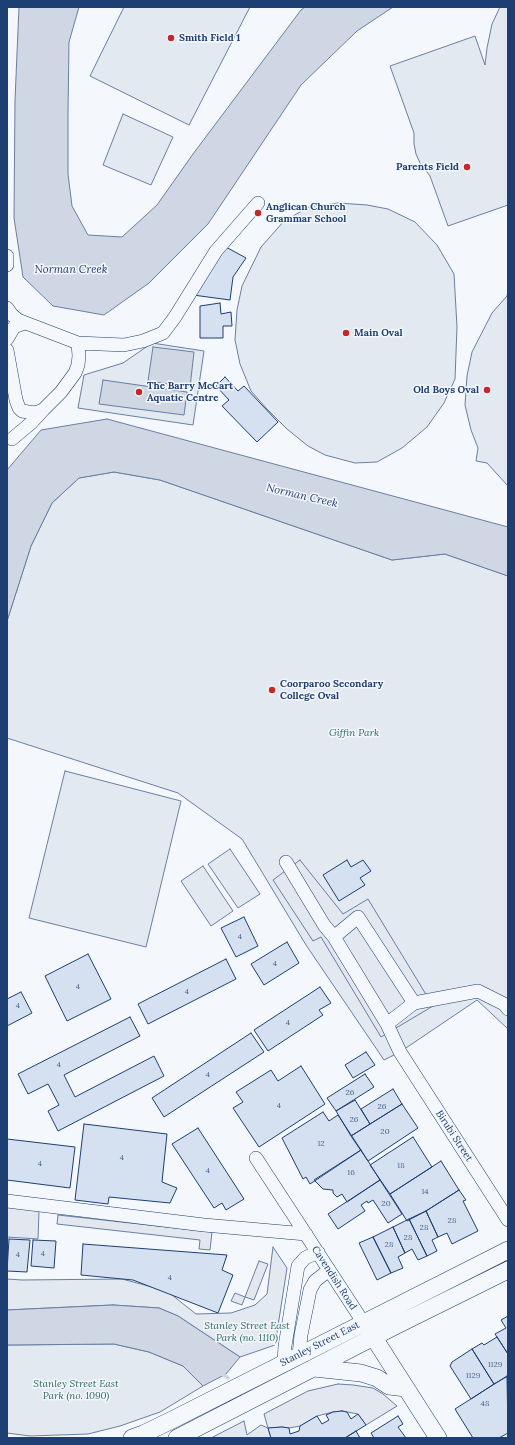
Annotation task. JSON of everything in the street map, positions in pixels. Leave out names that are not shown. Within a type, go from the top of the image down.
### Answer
[{"type":"main road","name":"Stanley Street East","points":[[132,1438],[172,1420],[508,1250]]},
{"type":"main road","name":"Stanley Street East","points":[[177,1438],[508,1270]]},
{"type":"main road","name":"Cavendish Road","points":[[364,1322],[438,1438]]},
{"type":"main road","points":[[314,1368],[361,1373],[377,1378],[389,1386],[406,1388]]},
{"type":"street","points":[[7,308],[12,315],[24,323],[78,343],[124,345],[143,341],[163,333],[175,317],[216,251],[258,203]]},
{"type":"street","points":[[7,256],[7,265]]},
{"type":"street","points":[[7,339],[14,327],[24,323]]},
{"type":"street","points":[[9,443],[61,392],[75,374],[79,357],[78,343]]},
{"type":"street","points":[[79,357],[107,345]]},
{"type":"street","points":[[7,350],[16,400],[22,412],[19,424],[9,443]]},
{"type":"street","points":[[22,412],[35,413],[43,410]]},
{"type":"street","name":"Birubi Street","points":[[286,862],[387,1024],[400,1052],[508,1220]]},
{"type":"street","points":[[334,937],[358,917],[414,1003]]},
{"type":"street","points":[[387,1024],[414,1003],[478,992],[504,1004],[508,1009]]},
{"type":"street","name":"Cavendish Road","points":[[256,1158],[364,1322]]},
{"type":"street","points":[[7,1201],[204,1225],[306,1234]]},
{"type":"street","points":[[284,1362],[285,1342],[298,1266],[305,1258],[318,1252]]},
{"type":"street","points":[[299,1355],[301,1335],[310,1290],[315,1281],[329,1270]]},
{"type":"green space","name":"Smith Field 1","points":[[124,7],[250,7],[189,125],[90,76]]},
{"type":"green space","name":"Parents Field","points":[[500,7],[508,7],[508,205],[448,226],[430,176],[420,163],[416,154],[414,133],[390,66],[475,36],[485,65],[492,24]]},
{"type":"green space","points":[[123,114],[173,137],[151,185],[103,165]]},
{"type":"green space","name":"Main Oval","points":[[338,203],[367,205],[388,209],[415,222],[437,245],[454,274],[457,327],[455,379],[444,403],[427,427],[402,448],[377,462],[355,463],[325,455],[308,446],[287,429],[251,391],[240,364],[235,340],[237,310],[242,286],[261,247],[284,221],[309,207]]},
{"type":"green space","name":"Old Boys Oval","points":[[508,290],[508,486],[487,463],[476,461],[478,448],[471,430],[465,405],[467,376],[472,352],[492,313],[507,296]]},
{"type":"green space","name":"The Barry McCart Aquatic Centre","points":[[152,343],[204,351],[193,425],[78,408],[84,375],[123,363]]},
{"type":"green space","name":"Giffin Park","points":[[114,472],[160,480],[392,560],[445,554],[508,576],[508,1029],[477,1000],[400,1052],[384,1060],[306,945],[242,839],[178,793],[7,738],[7,621],[31,546],[52,503],[79,478]]},
{"type":"green space","points":[[65,771],[181,801],[146,947],[29,918]]},
{"type":"green space","points":[[230,849],[260,894],[238,908],[208,864]]},
{"type":"green space","points":[[203,866],[233,911],[211,926],[181,881]]},
{"type":"green space","name":"Stanley Street East Park (no. 1110)","points":[[273,1247],[287,1268],[275,1345],[240,1357],[178,1316],[159,1308],[113,1305],[7,1310],[7,1279],[122,1279],[167,1291],[196,1314],[231,1313],[255,1305],[267,1294]]},
{"type":"green space","name":"Stanley Street East Park (no. 1090)","points":[[114,1344],[149,1352],[183,1366],[203,1386],[160,1412],[120,1426],[88,1434],[30,1436],[7,1433],[7,1345]]},
{"type":"green space","points":[[244,1421],[247,1435],[261,1425],[268,1428],[271,1438],[211,1438]]},
{"type":"shaded area","points":[[300,860],[343,914],[368,899],[433,1006],[381,1037],[321,937],[313,941],[273,880]]},
{"type":"shaded area","points":[[7,1207],[39,1210],[38,1239],[7,1237]]},
{"type":"shaded area","points":[[58,1215],[212,1232],[210,1250],[199,1249],[200,1240],[57,1224]]},
{"type":"shaded area","points":[[259,1261],[268,1264],[254,1300],[245,1297]]},
{"type":"shaded area","points":[[235,1293],[245,1297],[242,1305],[231,1301]]},
{"type":"shaded area","points":[[338,1384],[373,1388],[397,1406],[366,1425],[358,1414],[342,1411],[317,1416],[300,1426],[289,1428],[268,1428],[264,1414],[308,1391]]},
{"type":"water","name":"Norman Creek","points":[[19,7],[79,7],[69,42],[68,174],[72,206],[88,235],[122,237],[157,205],[193,154],[301,10],[305,7],[393,7],[357,31],[301,85],[208,224],[149,283],[104,315],[53,306],[23,277],[14,218],[15,100]]},
{"type":"water","points":[[153,347],[194,352],[190,387],[148,381]]},
{"type":"water","points":[[103,380],[187,392],[184,415],[99,404]]},
{"type":"water","name":"Norman Creek","points":[[107,419],[508,527],[508,576],[445,554],[392,560],[160,480],[114,472],[79,478],[52,503],[31,546],[7,621],[7,470],[41,430]]},
{"type":"water","points":[[113,1305],[159,1308],[178,1316],[240,1357],[226,1374],[203,1386],[183,1366],[149,1352],[114,1344],[7,1345],[7,1310]]},
{"type":"building","points":[[224,246],[246,258],[233,277],[230,300],[193,295]]},
{"type":"building","points":[[220,303],[221,314],[231,312],[232,326],[223,326],[223,338],[200,338],[200,306]]},
{"type":"building","points":[[225,377],[238,391],[244,386],[278,422],[257,442],[222,406],[229,400],[216,386]]},
{"type":"building","points":[[347,860],[351,867],[363,860],[371,871],[360,878],[365,885],[339,901],[323,875]]},
{"type":"building","points":[[244,917],[258,946],[236,957],[221,928]]},
{"type":"building","points":[[287,942],[299,963],[264,985],[251,964]]},
{"type":"building","points":[[88,954],[111,999],[67,1021],[45,976]]},
{"type":"building","points":[[226,959],[236,979],[148,1024],[138,1004]]},
{"type":"building","points":[[320,987],[331,1003],[319,1010],[323,1015],[268,1051],[254,1030]]},
{"type":"building","points":[[21,992],[32,1013],[7,1026],[7,999]]},
{"type":"building","points":[[130,1017],[140,1036],[64,1075],[75,1097],[154,1056],[164,1076],[58,1131],[48,1111],[59,1105],[48,1084],[28,1094],[18,1074]]},
{"type":"building","points":[[251,1033],[264,1052],[164,1117],[152,1098]]},
{"type":"building","points":[[366,1052],[375,1065],[353,1078],[345,1065]]},
{"type":"building","points":[[301,1066],[325,1104],[259,1147],[233,1108],[243,1102],[236,1092],[271,1070],[278,1081]]},
{"type":"building","points":[[365,1074],[374,1087],[336,1111],[327,1098]]},
{"type":"building","points":[[393,1089],[402,1104],[370,1124],[361,1109]]},
{"type":"building","points":[[355,1100],[370,1124],[351,1136],[336,1111]]},
{"type":"building","points":[[402,1104],[418,1128],[368,1161],[351,1136]]},
{"type":"building","points":[[323,1112],[329,1121],[338,1115],[361,1150],[310,1184],[306,1177],[303,1179],[282,1138]]},
{"type":"building","points":[[84,1124],[167,1134],[162,1182],[177,1188],[170,1203],[109,1197],[108,1204],[75,1200]]},
{"type":"building","points":[[198,1128],[244,1199],[226,1210],[222,1203],[214,1208],[172,1144]]},
{"type":"building","points":[[413,1137],[432,1167],[390,1194],[370,1165]]},
{"type":"building","points":[[7,1139],[75,1147],[70,1188],[7,1180]]},
{"type":"building","points":[[361,1150],[380,1180],[347,1202],[342,1194],[337,1197],[333,1193],[333,1190],[323,1189],[314,1180]]},
{"type":"building","points":[[441,1161],[459,1190],[407,1221],[390,1194]]},
{"type":"building","points":[[380,1180],[402,1214],[388,1223],[373,1200],[368,1203],[367,1201],[361,1205],[365,1211],[338,1229],[328,1214]]},
{"type":"building","points":[[459,1190],[466,1200],[463,1201],[478,1231],[452,1244],[447,1233],[438,1237],[426,1211]]},
{"type":"building","points":[[426,1211],[438,1237],[432,1240],[437,1251],[427,1256],[409,1219]]},
{"type":"building","points":[[409,1219],[427,1256],[418,1260],[412,1249],[405,1253],[393,1227]]},
{"type":"building","points":[[393,1227],[405,1253],[398,1257],[403,1268],[391,1273],[373,1237]]},
{"type":"building","points":[[373,1237],[391,1273],[377,1280],[359,1243]]},
{"type":"building","points":[[9,1239],[30,1240],[27,1272],[7,1271]]},
{"type":"building","points":[[33,1240],[56,1241],[54,1268],[31,1266]]},
{"type":"building","points":[[83,1244],[227,1255],[222,1270],[233,1275],[218,1313],[133,1280],[81,1275]]},
{"type":"building","points":[[508,1316],[508,1354],[495,1334],[506,1328],[501,1320]]},
{"type":"building","points":[[497,1337],[508,1354],[508,1376],[494,1384],[472,1349],[482,1343],[484,1345]]},
{"type":"building","points":[[472,1349],[494,1384],[471,1399],[450,1366],[452,1362]]},
{"type":"building","points":[[507,1376],[508,1433],[499,1438],[473,1438],[455,1409]]},
{"type":"building","points":[[333,1412],[347,1412],[351,1419],[358,1414],[366,1425],[345,1438],[271,1438],[268,1428],[289,1428],[290,1434],[299,1431],[300,1426],[317,1416],[322,1424],[329,1420],[326,1415]]},
{"type":"building","points":[[398,1416],[403,1424],[398,1427],[406,1438],[374,1438],[371,1433]]},
{"type":"building","points":[[356,1431],[360,1438],[345,1438]]},
{"type":"waterway","points":[[220,1373],[228,1378]]},
{"type":"place","name":"Smith Field 1","points":[[171,38]]},
{"type":"place","name":"Parents Field","points":[[467,167]]},
{"type":"place","name":"Anglican Church Grammar School","points":[[258,213]]},
{"type":"place","name":"Main Oval","points":[[346,333]]},
{"type":"place","name":"Old Boys Oval","points":[[487,390]]},
{"type":"place","name":"The Barry McCart Aquatic Centre","points":[[139,392]]},
{"type":"place","name":"Coorparoo Secondary College Oval","points":[[272,690]]}]
